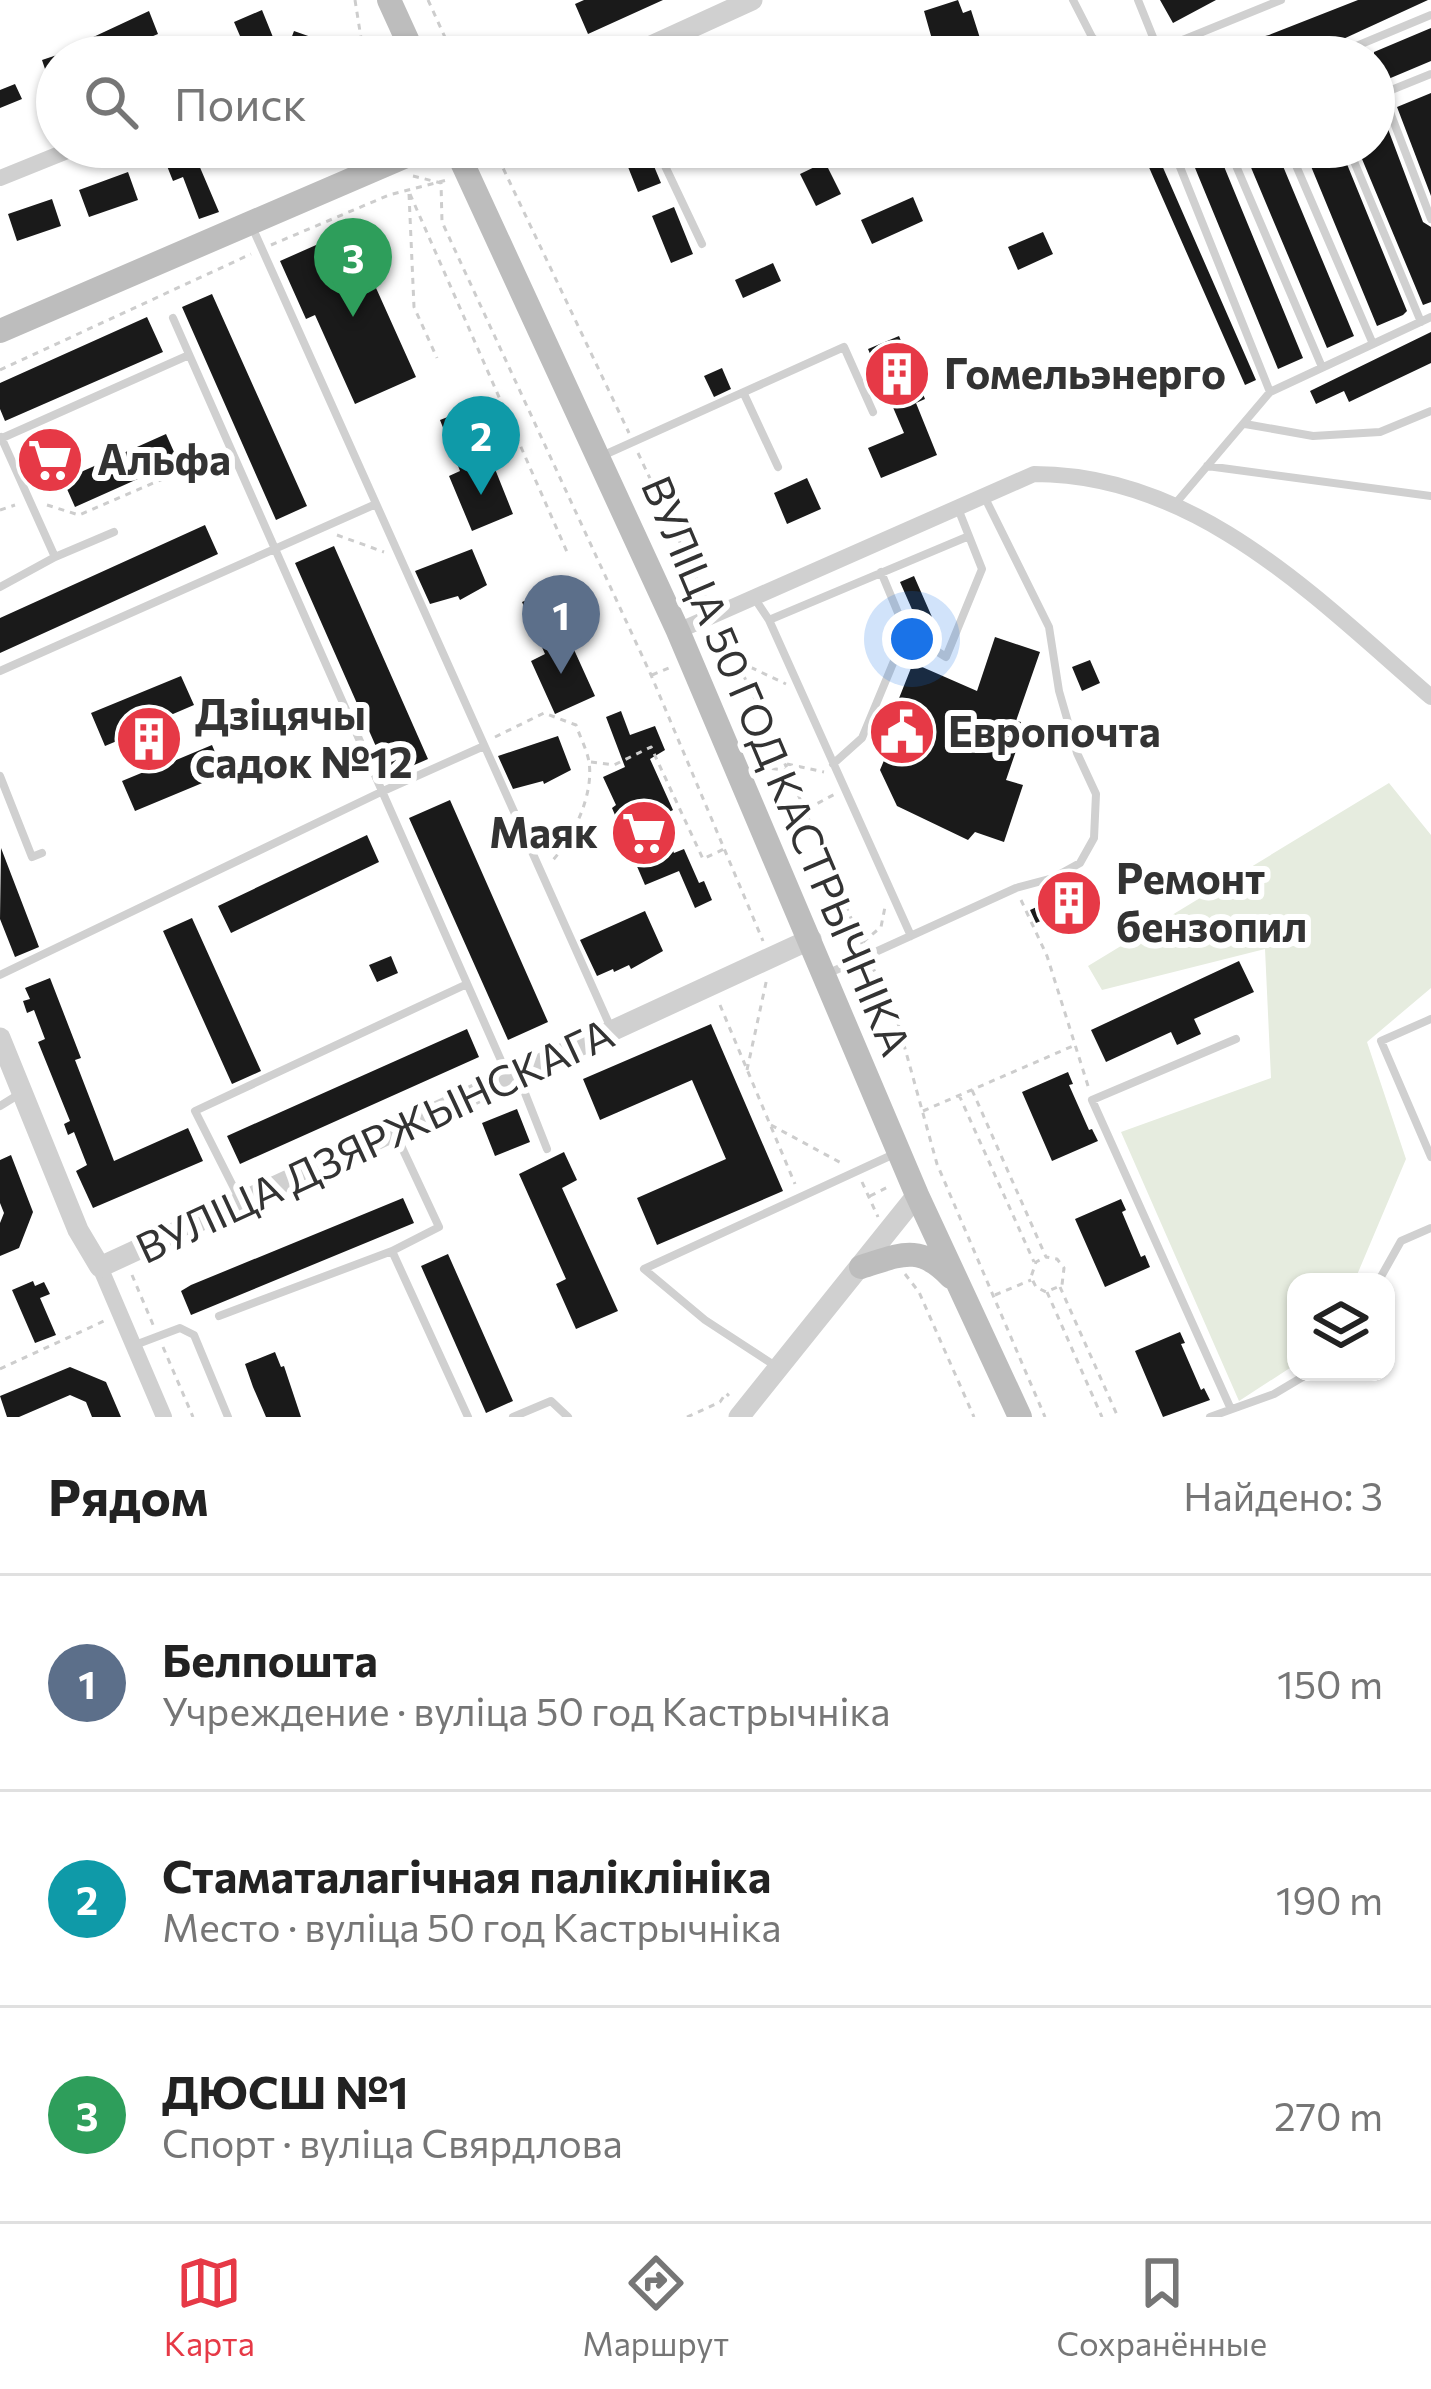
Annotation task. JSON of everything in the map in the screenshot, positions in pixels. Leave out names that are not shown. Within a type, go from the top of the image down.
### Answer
[{"type":"main road","points":[[389,0],[405,36]]},
{"type":"main road","points":[[0,331],[377,168]]},
{"type":"main road","name":"ВУЛІЦА 50 ГОД КАСТРЫЧНІКА","points":[[465,168],[679,631],[917,1195],[1020,1417]]},
{"type":"main road","points":[[861,1267],[920,1254],[935,1260],[965,1297]]},
{"type":"street","points":[[672,36],[747,1]]},
{"type":"street","points":[[0,178],[36,164]]},
{"type":"street","points":[[679,631],[1034,474],[1078,474],[1174,505],[1246,543],[1431,697]]},
{"type":"street","name":"ВУЛІЦА ДЗЯРЖЫНСКАГА","points":[[0,1038],[78,1230],[100,1267],[811,939]]},
{"type":"street","points":[[741,1413],[917,1195]]},
{"type":"street","points":[[100,1267],[164,1417]]},
{"type":"lane","points":[[1072,0],[1091,36]]},
{"type":"lane","points":[[1138,0],[1153,36]]},
{"type":"lane","points":[[1199,36],[1281,0]]},
{"type":"lane","points":[[1380,36],[1431,15]]},
{"type":"lane","points":[[1395,89],[1431,74]]},
{"type":"lane","points":[[1395,135],[1431,219]]},
{"type":"lane","points":[[666,168],[702,244]]},
{"type":"lane","points":[[1180,168],[1270,392]]},
{"type":"lane","points":[[1237,168],[1322,367]]},
{"type":"lane","points":[[1297,168],[1373,344]]},
{"type":"lane","points":[[1174,505],[1270,392],[1426,320],[1357,168]]},
{"type":"lane","points":[[249,221],[614,1033]]},
{"type":"lane","points":[[172,318],[467,984],[547,1149]]},
{"type":"lane","points":[[598,457],[844,347],[873,412]]},
{"type":"lane","points":[[56,557],[0,437],[189,355]]},
{"type":"lane","points":[[744,394],[778,467]]},
{"type":"lane","points":[[1243,424],[1313,436],[1358,434],[1380,432],[1431,411]]},
{"type":"lane","points":[[1207,466],[1431,496]]},
{"type":"lane","points":[[826,975],[1016,888],[1053,878],[1080,863],[1094,838],[1096,794],[1077,753],[1059,691],[1049,627],[985,498]]},
{"type":"lane","points":[[0,671],[376,504]]},
{"type":"lane","points":[[881,572],[906,632],[946,657],[982,569],[958,509]]},
{"type":"lane","points":[[0,587],[114,532]]},
{"type":"lane","points":[[769,620],[969,536]]},
{"type":"lane","points":[[754,598],[769,620],[910,936]]},
{"type":"lane","points":[[833,764],[862,738],[906,632]]},
{"type":"lane","points":[[0,975],[484,745]]},
{"type":"lane","points":[[0,776],[32,857],[42,854]]},
{"type":"lane","points":[[241,1201],[195,1112],[467,984]]},
{"type":"lane","points":[[1431,1019],[1382,1041],[1431,1157]]},
{"type":"lane","points":[[1230,1408],[1092,1100],[1236,1039]]},
{"type":"lane","points":[[0,1106],[22,1092]]},
{"type":"lane","points":[[219,1316],[392,1250],[439,1227],[393,1130]]},
{"type":"lane","points":[[778,1368],[705,1320],[644,1269],[899,1151]]},
{"type":"lane","points":[[1383,1273],[1401,1241],[1431,1228]]},
{"type":"lane","points":[[392,1250],[468,1417]]},
{"type":"lane","points":[[133,1346],[180,1328],[194,1335],[228,1417]]},
{"type":"lane","points":[[1210,1417],[1296,1381]]},
{"type":"lane","points":[[513,1417],[551,1401],[568,1417]]},
{"type":"path","points":[[355,0],[361,36]]},
{"type":"path","points":[[428,0],[444,36]]},
{"type":"path","points":[[414,168],[413,176],[441,183]]},
{"type":"path","points":[[503,168],[770,729],[896,1016],[937,1164],[1045,1417]]},
{"type":"path","points":[[0,370],[389,195],[441,183]]},
{"type":"path","points":[[441,183],[442,222],[651,675],[771,958],[748,1070]]},
{"type":"path","points":[[410,192],[414,307],[437,358]]},
{"type":"path","points":[[410,192],[567,552]]},
{"type":"path","points":[[0,510],[29,500],[79,515],[231,450]]},
{"type":"path","points":[[318,528],[400,559]]},
{"type":"path","points":[[651,675],[713,650],[786,684],[778,664]]},
{"type":"path","points":[[484,745],[544,713],[576,725],[589,762],[589,789],[565,847],[541,872]]},
{"type":"path","points":[[770,729],[756,745],[766,768],[788,771]]},
{"type":"path","points":[[589,762],[614,765],[651,748],[703,859],[724,849]]},
{"type":"path","points":[[785,764],[827,772],[819,755]]},
{"type":"path","points":[[805,810],[836,794]]},
{"type":"path","points":[[1016,888],[1047,956],[1092,1100]]},
{"type":"path","points":[[862,943],[881,927],[885,906]]},
{"type":"path","points":[[712,986],[801,1197]]},
{"type":"path","points":[[921,1112],[1075,1045]]},
{"type":"path","points":[[972,1090],[1046,1257]]},
{"type":"path","points":[[959,1095],[1035,1264],[1031,1280]]},
{"type":"path","points":[[1035,1264],[1046,1257],[1057,1259],[1064,1268],[1060,1287],[1046,1292]]},
{"type":"path","points":[[994,1296],[1031,1280]]},
{"type":"path","points":[[1031,1280],[1046,1292],[1102,1417]]},
{"type":"path","points":[[1060,1287],[1118,1417]]},
{"type":"path","points":[[0,1369],[108,1319]]},
{"type":"path","points":[[687,1417],[720,1402],[726,1393],[741,1413]]},
{"type":"shaded area","points":[[1389,783],[1431,835],[1431,988],[1367,1042],[1406,1159],[1358,1273],[1287,1273],[1287,1370],[1239,1401],[1121,1132],[1271,1078],[1265,949],[1102,990],[1088,966]]},
{"type":"building","points":[[663,0],[588,34],[575,4]]},
{"type":"building","points":[[958,0],[963,13],[971,10],[979,36],[931,36],[924,11]]},
{"type":"building","points":[[1160,0],[1216,0],[1173,23]]},
{"type":"building","points":[[1358,0],[1428,0],[1350,36],[1265,36]]},
{"type":"building","points":[[262,10],[273,36],[240,36],[234,22]]},
{"type":"building","points":[[149,11],[158,34],[153,36],[95,36]]},
{"type":"building","points":[[1431,28],[1431,61],[1395,76],[1395,43]]},
{"type":"building","points":[[15,84],[22,99],[0,108],[0,90]]},
{"type":"building","points":[[1431,93],[1431,196],[1397,107]]},
{"type":"building","points":[[1395,148],[1423,222],[1431,227],[1431,302],[1423,305],[1366,168],[1395,168]]},
{"type":"building","points":[[168,168],[200,168],[219,212],[199,219],[183,177],[173,181]]},
{"type":"building","points":[[628,168],[655,168],[661,183],[638,192]]},
{"type":"building","points":[[828,168],[841,194],[816,206],[800,174]]},
{"type":"building","points":[[1149,168],[1163,168],[1256,380],[1245,385]]},
{"type":"building","points":[[1195,168],[1225,168],[1303,358],[1278,369]]},
{"type":"building","points":[[1251,168],[1284,168],[1354,336],[1327,348]]},
{"type":"building","points":[[1312,168],[1349,168],[1407,311],[1377,326]]},
{"type":"building","points":[[128,172],[138,200],[89,217],[79,190]]},
{"type":"building","points":[[913,197],[923,221],[872,244],[861,220]]},
{"type":"building","points":[[52,199],[61,226],[17,241],[8,214]]},
{"type":"building","points":[[674,207],[693,254],[671,263],[652,216]]},
{"type":"building","points":[[350,230],[416,377],[355,404],[315,315],[306,319],[280,261]]},
{"type":"building","points":[[1043,232],[1053,254],[1018,270],[1008,247]]},
{"type":"building","points":[[773,263],[781,281],[743,298],[735,280]]},
{"type":"building","points":[[212,294],[307,506],[276,520],[182,307]]},
{"type":"building","points":[[147,317],[163,352],[5,421],[0,383]]},
{"type":"building","points":[[1431,332],[1431,363],[1349,402],[1344,391],[1316,404],[1310,391]]},
{"type":"building","points":[[899,336],[925,399],[916,403],[937,455],[881,478],[868,448],[904,433],[868,349]]},
{"type":"building","points":[[722,368],[731,389],[714,397],[704,376]]},
{"type":"building","points":[[481,404],[502,455],[491,459],[513,514],[472,531],[449,476],[460,471],[440,420]]},
{"type":"building","points":[[166,434],[178,461],[75,507],[63,480]]},
{"type":"building","name":"Альфа","points":[[57,438],[71,470],[44,483],[29,450]]},
{"type":"building","points":[[807,478],[821,509],[787,524],[774,493]]},
{"type":"building","points":[[205,525],[218,554],[0,653],[0,618]]},
{"type":"building","points":[[334,546],[428,759],[389,776],[295,563]]},
{"type":"building","points":[[472,549],[487,585],[460,600],[458,596],[430,604],[415,571]]},
{"type":"building","points":[[914,576],[932,617],[918,623],[900,582]]},
{"type":"building","points":[[561,585],[584,637],[571,643],[595,696],[555,714],[531,661],[545,654],[522,602]]},
{"type":"building","points":[[995,637],[1040,652],[1016,721],[1021,722],[1014,742],[1018,745],[1006,780],[1023,785],[1004,842],[975,832],[968,840],[897,806],[880,770],[898,727],[890,721],[913,663],[977,691]]},
{"type":"building","points":[[1090,660],[1100,683],[1082,691],[1072,667]]},
{"type":"building","name":"Дзіцячы садок №12","points":[[181,676],[194,705],[152,723],[169,763],[212,745],[224,774],[135,811],[122,781],[151,769],[136,733],[105,746],[91,713]]},
{"type":"building","points":[[621,711],[630,735],[655,726],[665,750],[650,759],[673,810],[658,818],[674,853],[684,849],[712,900],[695,908],[679,871],[645,885],[612,808],[616,805],[603,777],[625,767],[606,717]]},
{"type":"building","points":[[558,736],[571,770],[544,784],[513,789],[498,756]]},
{"type":"building","points":[[450,800],[548,1022],[508,1040],[409,818]]},
{"type":"building","points":[[367,835],[379,862],[231,933],[218,906]]},
{"type":"building","points":[[1,848],[39,947],[15,957],[0,919]]},
{"type":"building","points":[[1061,896],[1067,910],[1036,923],[1030,910]]},
{"type":"building","points":[[645,911],[663,951],[631,969],[629,965],[597,976],[580,940]]},
{"type":"building","points":[[192,918],[261,1071],[232,1084],[163,931]]},
{"type":"building","points":[[391,956],[398,973],[377,982],[369,965]]},
{"type":"building","points":[[1239,961],[1254,992],[1194,1019],[1201,1034],[1177,1045],[1171,1032],[1106,1062],[1091,1030]]},
{"type":"building","points":[[50,978],[114,1161],[188,1128],[203,1161],[93,1208],[76,1171],[87,1165],[74,1132],[68,1135],[64,1124],[70,1121],[38,1042],[45,1039],[34,1010],[27,1013],[23,1001],[30,999],[25,988]]},
{"type":"building","points":[[711,1024],[783,1191],[657,1245],[637,1198],[726,1159],[692,1080],[600,1120],[583,1079]]},
{"type":"building","points":[[467,1029],[479,1057],[240,1164],[227,1136]]},
{"type":"building","points":[[1068,1072],[1073,1084],[1069,1085],[1098,1141],[1052,1161],[1022,1092]]},
{"type":"building","points":[[517,1109],[530,1142],[495,1156],[482,1123]]},
{"type":"building","points":[[564,1152],[577,1180],[562,1188],[618,1311],[576,1329],[556,1284],[566,1279],[519,1174]]},
{"type":"building","points":[[11,1155],[33,1212],[19,1248],[0,1256],[4,1213],[0,1160]]},
{"type":"building","points":[[403,1198],[414,1223],[191,1315],[181,1291],[191,1285]]},
{"type":"building","points":[[1121,1199],[1141,1257],[1145,1255],[1150,1267],[1105,1287],[1075,1219]]},
{"type":"building","points":[[448,1254],[513,1401],[486,1413],[421,1266]]},
{"type":"building","points":[[33,1281],[35,1286],[44,1282],[50,1294],[40,1298],[56,1335],[35,1343],[12,1290]]},
{"type":"building","points":[[1180,1332],[1201,1390],[1210,1400],[1163,1417],[1135,1351]]},
{"type":"building","points":[[275,1352],[301,1417],[266,1417],[253,1387],[245,1364]]},
{"type":"building","points":[[70,1367],[106,1382],[121,1417],[92,1417],[86,1402],[70,1395],[19,1417],[7,1417],[0,1396]]},
{"type":"place","name":"ДЮСШ №1","points":[[353,317]]},
{"type":"place","name":"Гомельэнерго","points":[[897,374]]},
{"type":"place","name":"Альфа","points":[[50,460]]},
{"type":"place","name":"Стаматалагічная паліклініка","points":[[481,495]]},
{"type":"place","name":"Белпошта","points":[[561,674]]},
{"type":"place","name":"Европочта","points":[[902,732]]},
{"type":"place","name":"Дзіцячы садок №12","points":[[149,739]]},
{"type":"place","name":"Маяк","points":[[644,833]]},
{"type":"place","name":"Ремонт бензопил","points":[[1069,903]]}]
